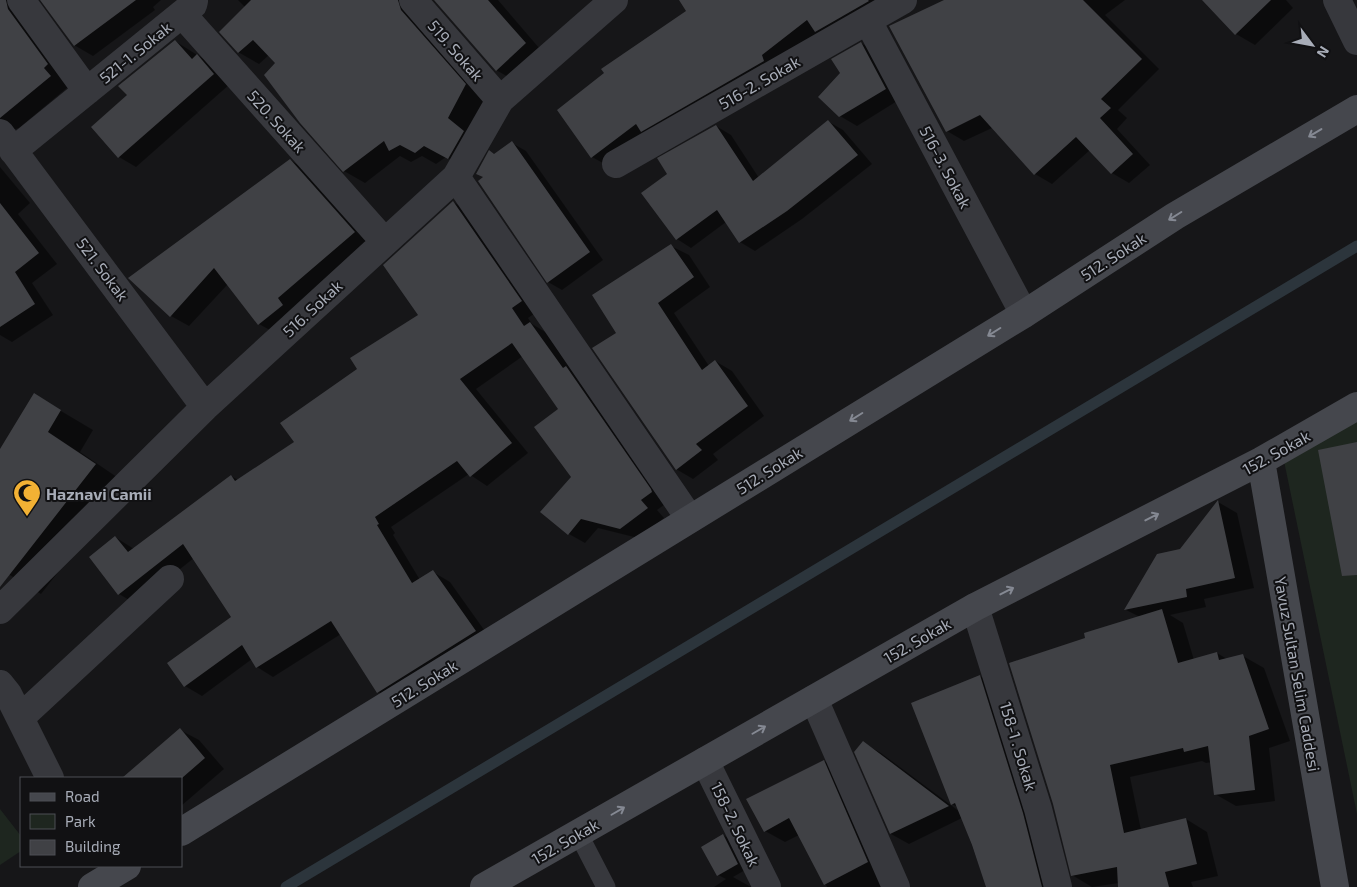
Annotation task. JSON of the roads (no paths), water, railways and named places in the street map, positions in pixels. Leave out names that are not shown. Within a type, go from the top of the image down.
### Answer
[{"type":"street","name":"521-1. Sokak","points":[[21,0],[87,91]]},
{"type":"street","name":"519. Sokak","points":[[413,0],[500,100]]},
{"type":"street","name":"516-2. Sokak","points":[[616,164],[903,0]]},
{"type":"street","points":[[1338,0],[1357,42]]},
{"type":"street","name":"516. Sokak","points":[[0,610],[205,406],[456,177],[500,100],[600,4]]},
{"type":"street","name":"521-1. Sokak","points":[[7,142],[87,91],[189,7]]},
{"type":"street","name":"520. Sokak","points":[[189,7],[385,242]]},
{"type":"street","name":"516-3. Sokak","points":[[868,21],[1024,314]]},
{"type":"street","name":"512. Sokak","points":[[182,831],[1024,314],[1175,216],[1357,108]]},
{"type":"street","name":"521. Sokak","points":[[7,142],[205,406]]},
{"type":"street","points":[[456,177],[690,519]]},
{"type":"street","name":"152. Sokak","points":[[484,887],[975,607],[1261,461],[1357,406]]},
{"type":"street","name":"Yavuz Sultan Selim Caddesi","points":[[1261,461],[1334,887]]},
{"type":"street","points":[[20,718],[170,579]]},
{"type":"street","name":"158-1 . Sokak","points":[[975,607],[1038,809],[1058,887]]},
{"type":"street","points":[[0,684],[8,694],[50,777]]},
{"type":"street","points":[[814,699],[896,887]]},
{"type":"street","name":"158-2. Sokak","points":[[705,761],[767,887]]},
{"type":"street","points":[[98,880],[125,867]]},
{"type":"lane","points":[[578,833],[606,887]]},
{"type":"waterway","points":[[286,887],[1357,246]]},
{"type":"place","name":"Haznavi Camii","points":[[27,517]]}]
